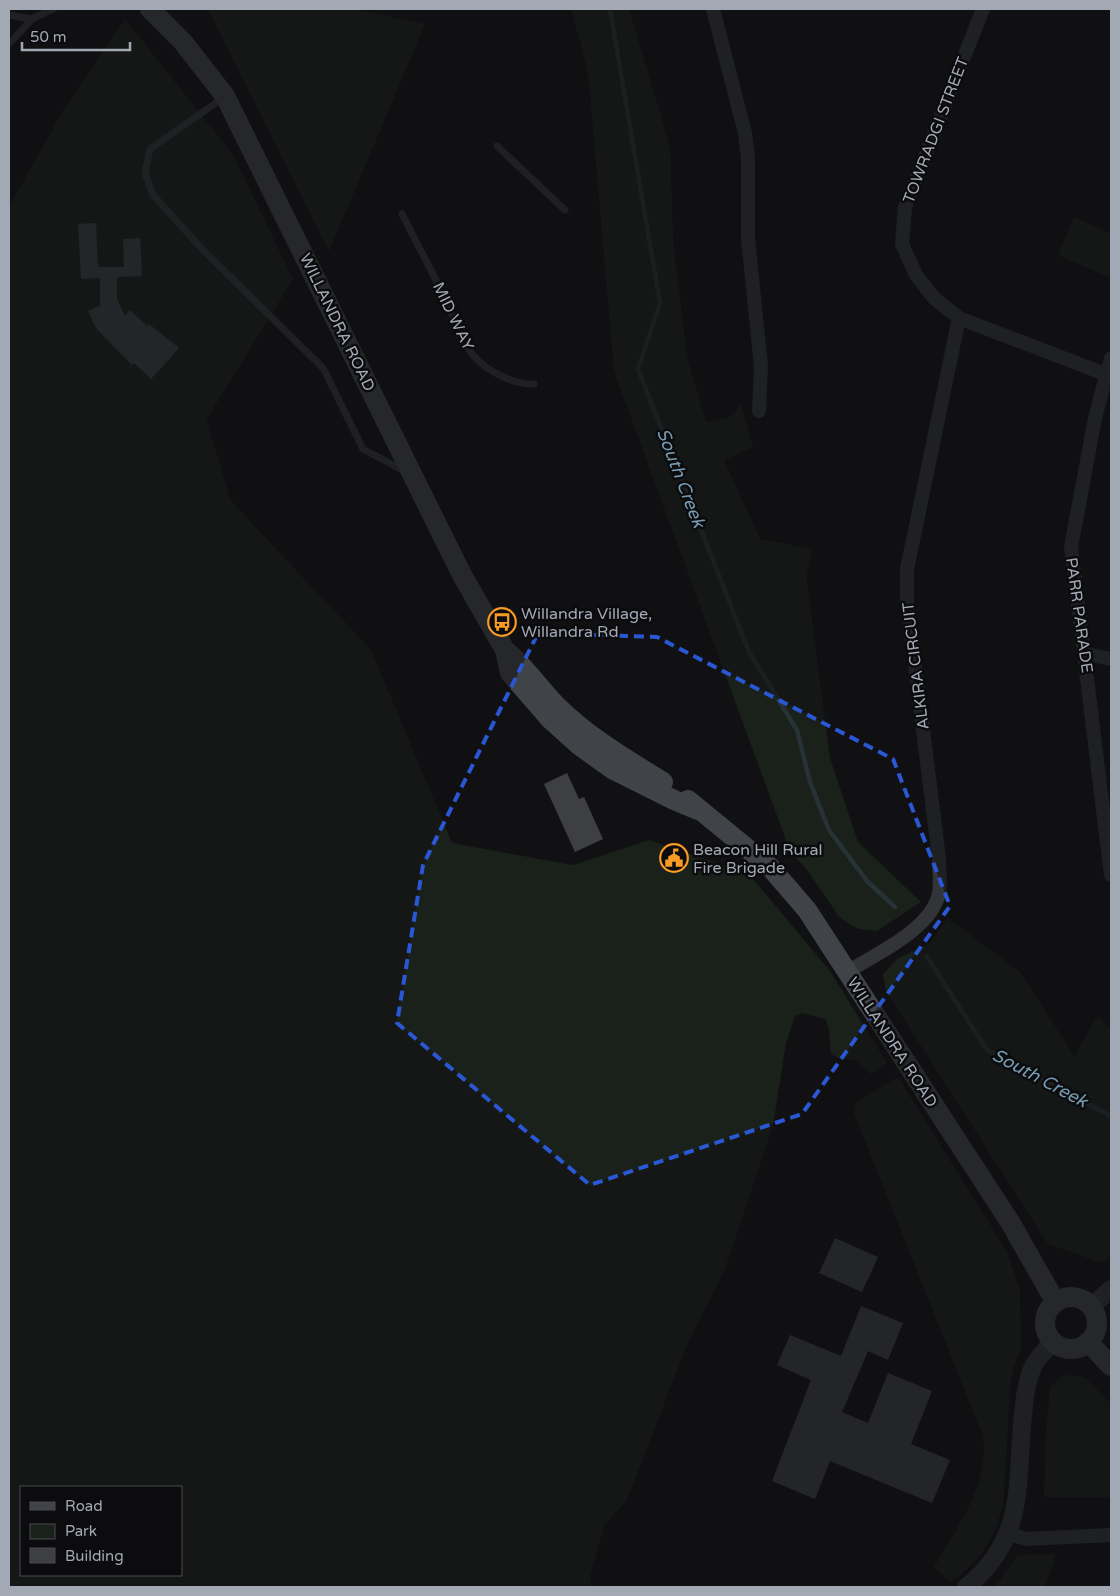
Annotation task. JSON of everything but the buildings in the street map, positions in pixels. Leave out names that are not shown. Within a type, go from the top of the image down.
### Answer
[{"type":"main road","name":"WILLANDRA ROAD","points":[[150,9],[189,48],[225,96],[462,575],[504,650],[510,673],[550,719],[580,746],[618,772],[698,810],[770,867],[788,887],[807,910],[1010,1222],[1055,1301]]},
{"type":"main road","points":[[1070,1296],[1078,1297],[1092,1306],[1097,1325],[1088,1342],[1070,1349],[1053,1342],[1046,1329],[1045,1321],[1050,1307],[1055,1301],[1070,1296]]},
{"type":"main road","points":[[1088,1342],[1111,1366]]},
{"type":"street","points":[[713,9],[745,133],[748,159],[748,238],[761,366],[759,411]]},
{"type":"street","name":"TOWRADGI STREET","points":[[983,9],[905,207],[902,244],[916,276],[934,298],[960,318],[1105,374]]},
{"type":"street","name":"ALKIRA CIRCUIT","points":[[847,972],[918,927],[934,908],[940,890],[939,858],[907,601],[907,569],[960,318]]},
{"type":"street","name":"PARR PARADE","points":[[1111,358],[1105,374],[1071,547],[1086,654],[1111,875]]},
{"type":"street","points":[[1086,654],[1111,659]]},
{"type":"street","points":[[1092,1306],[1111,1289]]},
{"type":"street","points":[[966,1587],[988,1565],[1008,1534],[1017,1497],[1027,1385],[1036,1361],[1053,1342]]},
{"type":"street","points":[[1008,1534],[1026,1539],[1111,1535]]},
{"type":"lane","points":[[9,44],[32,19],[53,9]]},
{"type":"lane","points":[[9,15],[32,19]]},
{"type":"lane","points":[[225,96],[150,149],[145,173],[153,195],[202,249],[322,368],[364,449],[415,477]]},
{"type":"lane","points":[[497,146],[565,210]]},
{"type":"lane","name":"MID WAY","points":[[402,214],[474,356],[488,368],[507,378],[522,383],[534,384]]},
{"type":"highlighted area","points":[[538,633],[657,637],[893,759],[950,906],[802,1114],[590,1185],[397,1023],[423,865]]},
{"type":"green space","points":[[208,9],[355,9],[425,24],[329,251]]},
{"type":"green space","points":[[571,9],[629,9],[670,147],[673,239],[687,357],[706,423],[730,417],[741,404],[753,447],[724,460],[760,539],[812,549],[806,575],[830,758],[858,842],[921,902],[877,931],[858,929],[840,918],[805,867],[791,854],[614,371],[588,71]]},
{"type":"green space","points":[[125,19],[233,155],[293,279],[206,420],[231,501],[371,650],[452,843],[573,865],[649,840],[749,874],[830,971],[887,1063],[871,1074],[855,1060],[839,1058],[831,1054],[829,1029],[825,1019],[802,1013],[795,1016],[786,1043],[773,1126],[724,1271],[688,1342],[627,1500],[604,1526],[590,1576],[591,1587],[9,1587],[9,207],[63,111]]},
{"type":"green space","points":[[1074,217],[1111,234],[1111,278],[1058,255]]},
{"type":"green space","points":[[948,918],[1020,972],[1074,1056],[1098,1016],[1111,1029],[1111,1256],[1102,1263],[1048,1244],[886,991],[883,974],[897,959],[930,943]]},
{"type":"green space","points":[[898,1077],[1007,1252],[1020,1291],[1021,1349],[1014,1365],[1010,1389],[1003,1507],[993,1534],[981,1555],[961,1575],[950,1582],[934,1567],[970,1505],[977,1488],[982,1472],[983,1436],[854,1113],[856,1103]]},
{"type":"green space","points":[[1064,1375],[1084,1377],[1111,1404],[1111,1497],[1044,1497],[1050,1387]]},
{"type":"green space","points":[[1056,1554],[1045,1587],[995,1587],[1018,1555]]},
{"type":"waterway","name":"South Creek","points":[[610,9],[660,303],[638,369],[749,652],[797,730],[810,782],[829,830],[867,881],[895,907]]},
{"type":"waterway","name":"South Creek","points":[[927,957],[987,1050],[1111,1116]]},
{"type":"place","name":"Willandra Village, Willandra Rd","points":[[502,622]]},
{"type":"place","name":"Beacon Hill Rural Fire Brigade","points":[[674,858]]}]
